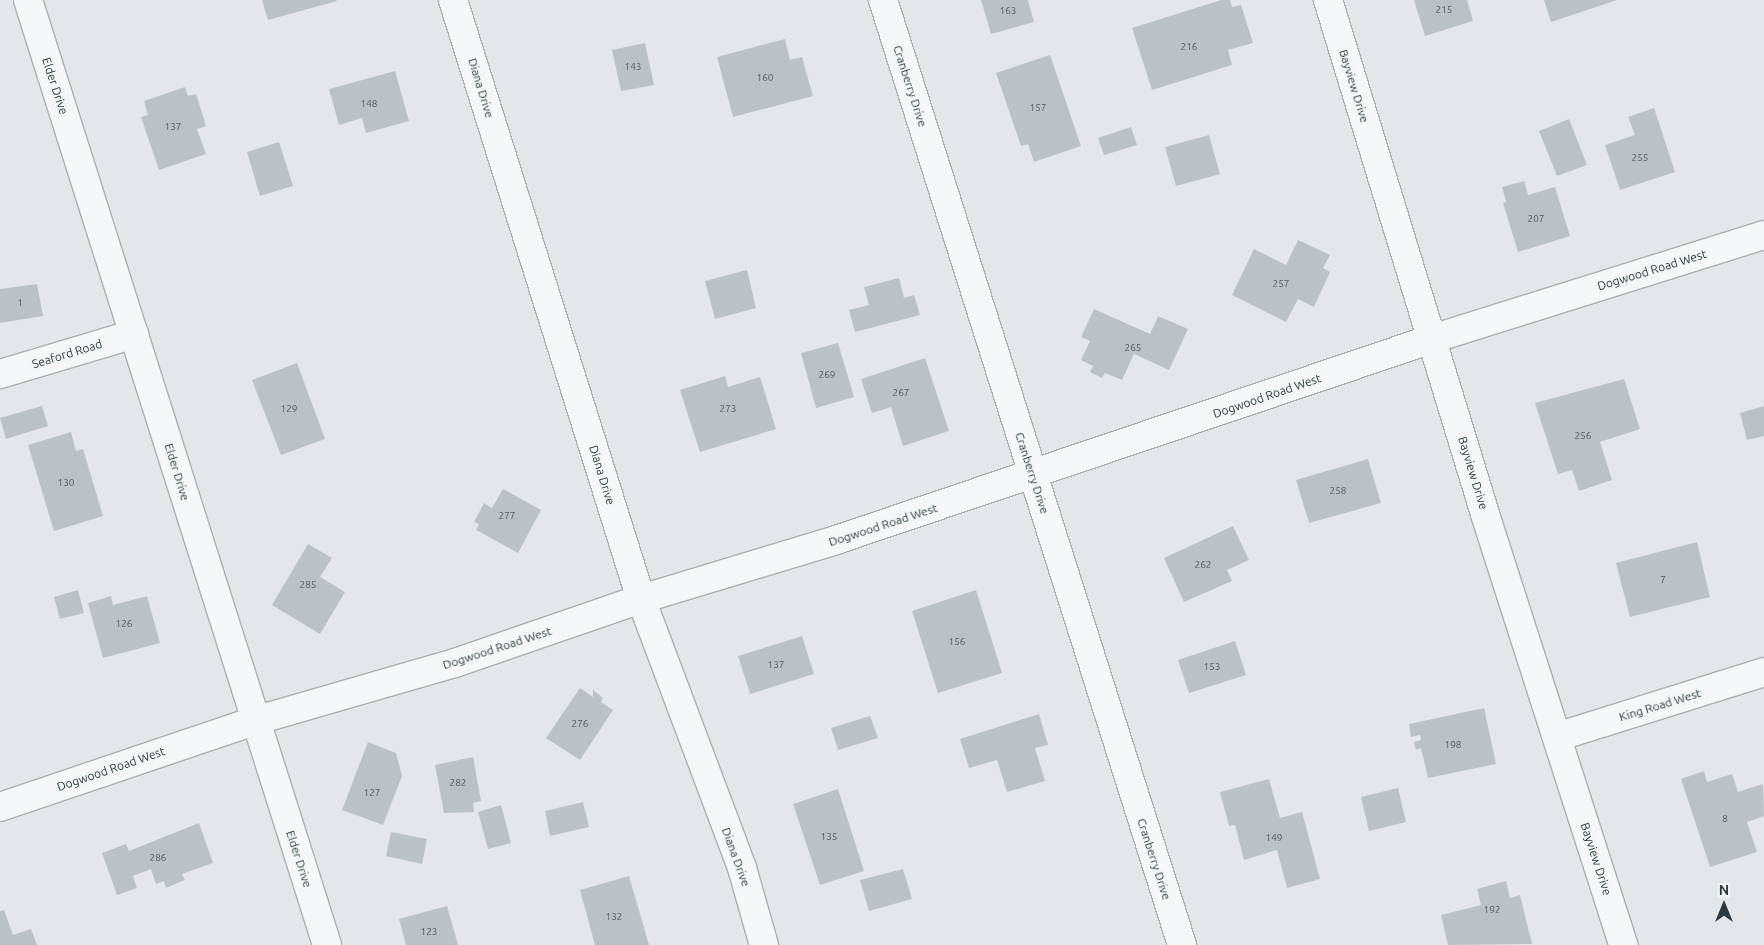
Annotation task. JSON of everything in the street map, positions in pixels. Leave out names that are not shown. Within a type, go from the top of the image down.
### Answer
[{"type":"street","name":"Elder Drive","points":[[28,0],[254,721],[327,945]]},
{"type":"street","name":"Diana Drive","points":[[454,0],[641,599],[742,868],[764,945]]},
{"type":"street","name":"Cranberry Drive","points":[[883,0],[1182,945]]},
{"type":"street","name":"Bayview Drive","points":[[1328,0],[1432,339],[1623,945]]},
{"type":"street","name":"Dogwood Road West","points":[[0,807],[254,721],[455,663],[641,599],[1033,476],[1432,339],[1764,235]]},
{"type":"street","name":"Seaford Road","points":[[0,374],[134,334]]},
{"type":"street","name":"King Road West","points":[[1557,737],[1764,672]]},
{"type":"building","points":[[262,0],[336,0],[337,1],[268,20]]},
{"type":"building","points":[[981,0],[1028,0],[1034,22],[991,34]]},
{"type":"building","points":[[1221,0],[1230,0],[1232,7],[1241,5],[1253,43],[1228,50],[1232,65],[1152,90],[1132,28]]},
{"type":"building","points":[[1414,0],[1467,0],[1473,21],[1425,36]]},
{"type":"building","points":[[1544,0],[1617,0],[1551,22]]},
{"type":"building","points":[[785,39],[790,60],[802,57],[813,96],[733,117],[717,57]]},
{"type":"building","points":[[645,43],[654,85],[621,91],[612,50]]},
{"type":"building","points":[[1050,55],[1081,146],[1034,162],[1028,144],[1021,146],[996,73]]},
{"type":"building","points":[[395,71],[409,121],[366,133],[362,118],[339,125],[329,89]]},
{"type":"building","points":[[185,87],[188,96],[196,94],[206,126],[197,129],[206,154],[159,170],[141,117],[148,115],[144,101]]},
{"type":"building","points":[[1654,108],[1675,172],[1620,190],[1605,145],[1635,135],[1628,117]]},
{"type":"building","points":[[1569,119],[1587,165],[1557,176],[1539,131]]},
{"type":"building","points":[[1131,127],[1137,145],[1104,155],[1098,138]]},
{"type":"building","points":[[1209,135],[1220,174],[1176,186],[1165,147]]},
{"type":"building","points":[[279,142],[293,186],[260,196],[247,152]]},
{"type":"building","points":[[1524,181],[1528,195],[1555,187],[1570,236],[1518,252],[1503,203],[1506,202],[1502,187]]},
{"type":"building","points":[[1298,240],[1330,255],[1323,268],[1330,272],[1314,307],[1298,299],[1286,322],[1232,295],[1254,249],[1286,265]]},
{"type":"building","points":[[747,270],[756,308],[715,319],[705,281]]},
{"type":"building","points":[[899,278],[904,298],[914,295],[920,315],[855,332],[849,310],[869,305],[864,287]]},
{"type":"building","points":[[37,284],[43,316],[0,323],[0,289]]},
{"type":"building","points":[[1094,309],[1150,334],[1158,316],[1188,329],[1169,370],[1134,354],[1122,380],[1105,373],[1102,378],[1090,372],[1093,366],[1081,360],[1090,341],[1081,337]]},
{"type":"building","points":[[838,343],[854,397],[816,408],[801,353]]},
{"type":"building","points":[[925,358],[949,431],[903,446],[891,407],[872,413],[861,379]]},
{"type":"building","points":[[297,363],[325,439],[281,455],[252,380]]},
{"type":"building","points":[[725,376],[728,387],[760,377],[776,429],[700,452],[680,390]]},
{"type":"building","points":[[1624,379],[1640,429],[1600,442],[1612,480],[1579,491],[1572,470],[1558,474],[1535,403]]},
{"type":"building","points":[[42,406],[48,426],[6,439],[0,418]]},
{"type":"building","points":[[1764,406],[1764,436],[1747,440],[1740,413]]},
{"type":"building","points":[[71,432],[76,451],[83,449],[103,516],[54,531],[28,445]]},
{"type":"building","points":[[1368,459],[1381,503],[1309,523],[1296,480]]},
{"type":"building","points":[[503,489],[541,510],[518,553],[476,530],[479,524],[474,522],[484,503],[492,508]]},
{"type":"building","points":[[1233,526],[1249,560],[1227,570],[1232,581],[1184,602],[1164,558]]},
{"type":"building","points":[[1697,542],[1710,597],[1630,617],[1616,563]]},
{"type":"building","points":[[308,544],[332,558],[320,577],[345,592],[320,634],[272,605]]},
{"type":"building","points":[[78,590],[84,613],[60,619],[54,597]]},
{"type":"building","points":[[976,590],[1002,673],[938,693],[912,611]]},
{"type":"building","points":[[111,596],[113,605],[147,596],[160,643],[103,658],[88,603]]},
{"type":"building","points":[[802,636],[814,674],[750,694],[738,656]]},
{"type":"building","points":[[1235,641],[1246,675],[1189,693],[1178,660]]},
{"type":"building","points":[[580,688],[593,697],[593,690],[603,698],[601,702],[613,710],[580,760],[546,738]]},
{"type":"building","points":[[1484,708],[1496,764],[1428,778],[1421,748],[1416,750],[1414,742],[1421,740],[1420,735],[1411,737],[1409,724]]},
{"type":"building","points":[[1039,714],[1048,745],[1035,748],[1045,781],[1007,792],[997,760],[969,768],[960,739]]},
{"type":"building","points":[[870,716],[878,738],[838,750],[831,728]]},
{"type":"building","points":[[368,742],[396,753],[402,776],[383,825],[342,810]]},
{"type":"building","points":[[473,757],[481,801],[473,803],[474,812],[444,813],[435,765]]},
{"type":"building","points":[[1704,771],[1707,782],[1732,774],[1738,792],[1763,784],[1764,816],[1747,822],[1757,852],[1710,867],[1681,779]]},
{"type":"building","points":[[1269,779],[1280,818],[1302,812],[1320,879],[1287,888],[1277,850],[1244,860],[1235,825],[1229,826],[1220,792]]},
{"type":"building","points":[[1398,788],[1406,822],[1369,831],[1361,797]]},
{"type":"building","points":[[838,789],[864,871],[820,885],[793,804]]},
{"type":"building","points":[[583,802],[589,827],[550,836],[545,811]]},
{"type":"building","points":[[501,805],[511,843],[488,849],[478,812]]},
{"type":"building","points":[[199,823],[213,863],[182,874],[185,880],[166,888],[164,881],[156,884],[151,869],[133,876],[137,888],[117,895],[102,853],[126,844],[129,851]]},
{"type":"building","points":[[391,832],[427,839],[422,864],[386,856]]},
{"type":"building","points":[[903,869],[912,899],[869,911],[860,880]]},
{"type":"building","points":[[629,876],[649,945],[595,945],[580,890]]},
{"type":"building","points":[[1506,881],[1510,898],[1520,895],[1532,944],[1448,945],[1441,915],[1481,905],[1477,889]]},
{"type":"building","points":[[447,906],[458,945],[406,945],[399,919]]},
{"type":"building","points":[[4,910],[13,935],[31,929],[37,945],[0,945],[0,911]]}]
